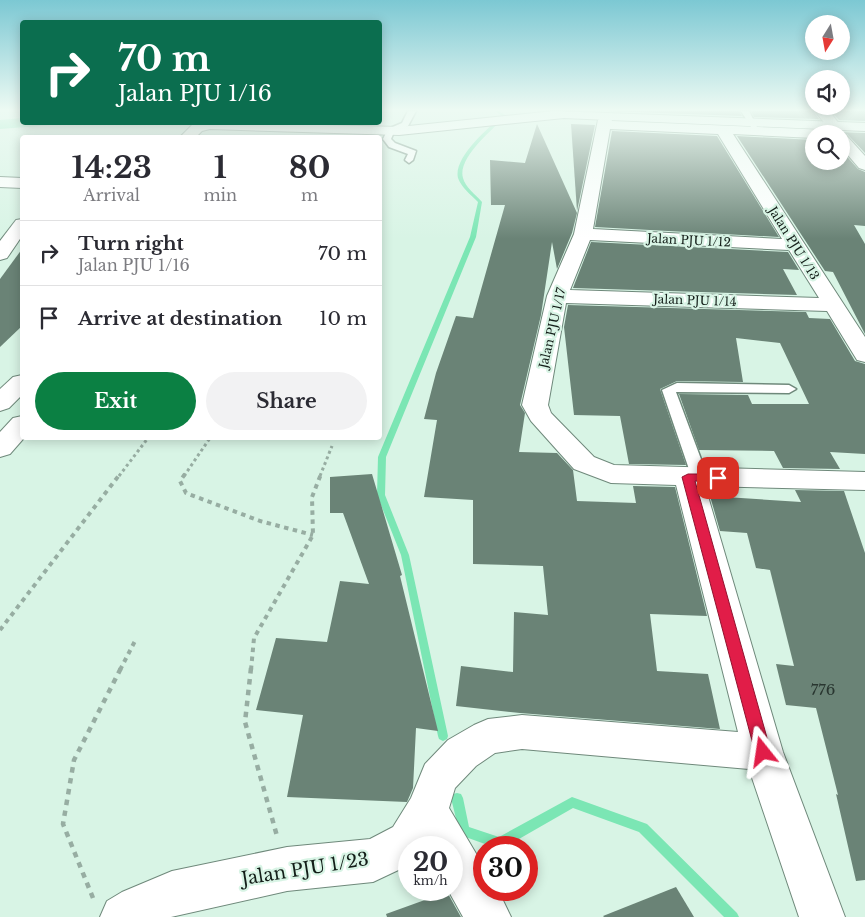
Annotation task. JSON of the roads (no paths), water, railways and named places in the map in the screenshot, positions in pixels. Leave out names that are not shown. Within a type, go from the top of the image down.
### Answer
[{"type":"street","name":"Jalan PJU 1/17","points":[[599,154],[583,234],[557,296],[535,405],[540,416],[584,463],[611,474],[694,478]]},
{"type":"street","name":"Jalan PJU 1/13","points":[[738,154],[865,354]]},
{"type":"street","points":[[854,154],[865,165]]},
{"type":"street","points":[[0,182],[20,183]]},
{"type":"street","points":[[0,254],[20,227]]},
{"type":"street","name":"Jalan PJU 1/12","points":[[583,234],[794,245]]},
{"type":"street","name":"Jalan PJU 1/14","points":[[557,296],[833,305]]},
{"type":"street","points":[[0,403],[20,384]]},
{"type":"street","points":[[0,448],[20,426]]},
{"type":"street","points":[[822,917],[763,752],[694,478],[865,481]]},
{"type":"street","name":"Jalan PJU 1/23","points":[[109,909],[138,908],[172,894],[287,869],[373,860],[408,842],[427,810],[439,777],[462,753],[488,737],[522,732],[763,752]]},
{"type":"street","points":[[427,810],[441,836]]},
{"type":"street","points":[[463,874],[488,917]]},
{"type":"lane","points":[[408,160],[412,154]]},
{"type":"lane","points":[[694,478],[669,390],[677,388],[789,388]]},
{"type":"waterway","points":[[443,736],[405,555],[381,495],[382,457],[473,237],[480,202],[460,177],[460,170],[468,154]]},
{"type":"waterway","points":[[457,798],[464,831],[500,843],[572,802],[643,828],[733,917]]}]
